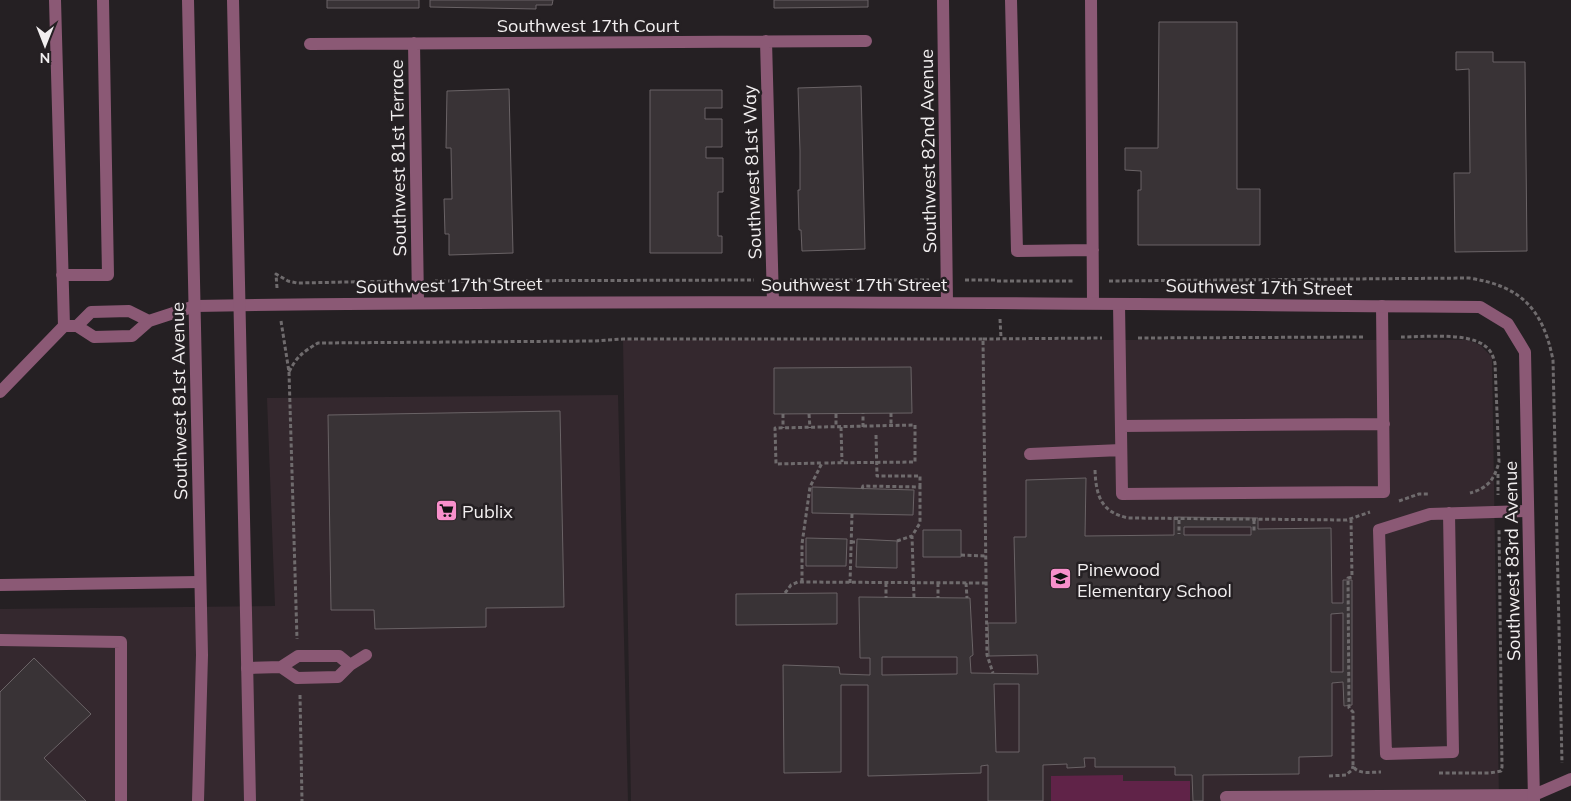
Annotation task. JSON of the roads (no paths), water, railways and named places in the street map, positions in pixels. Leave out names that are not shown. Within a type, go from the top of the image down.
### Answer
[{"type":"street","points":[[55,0],[62,275],[71,326]]},
{"type":"street","points":[[62,275],[108,275],[103,0]]},
{"type":"street","name":"Southwest 81st Avenue","points":[[188,0],[202,655],[198,801]]},
{"type":"street","points":[[233,0],[250,801]]},
{"type":"street","name":"Southwest 82nd Avenue","points":[[943,0],[947,302]]},
{"type":"street","points":[[1011,0],[1017,251],[1093,250]]},
{"type":"street","points":[[1091,0],[1093,303]]},
{"type":"street","name":"Southwest 81st Way","points":[[766,41],[773,302]]},
{"type":"street","name":"Southwest 17th Court","points":[[310,44],[866,41]]},
{"type":"street","name":"Southwest 81st Terrace","points":[[414,43],[418,302]]},
{"type":"street","name":"Southwest 17th Street","points":[[148,321],[195,306],[418,302],[947,302],[1480,307],[1508,324]]},
{"type":"street","points":[[1119,304],[1122,494],[1384,492],[1382,306]]},
{"type":"street","points":[[0,392],[71,326],[91,312],[129,311],[148,321],[132,336],[94,337],[71,326]]},
{"type":"street","name":"Southwest 83rd Avenue","points":[[1508,324],[1525,352],[1534,798]]},
{"type":"street","points":[[1121,426],[1384,424]]},
{"type":"street","points":[[1030,454],[1122,450]]},
{"type":"street","points":[[1450,513],[1453,752],[1386,754],[1379,530],[1430,514],[1450,513],[1528,511]]},
{"type":"street","points":[[0,585],[200,582]]},
{"type":"street","points":[[0,640],[121,642],[122,801]]},
{"type":"street","points":[[281,667],[297,678],[338,677],[350,665],[366,655]]},
{"type":"street","points":[[247,668],[281,667],[298,656],[339,656],[350,665]]},
{"type":"street","points":[[1227,801],[1226,797],[1534,798],[1571,779]]},
{"type":"place","name":"Publix","points":[[446,511]]},
{"type":"place","name":"Pinewood Elementary School","points":[[1061,579]]}]
